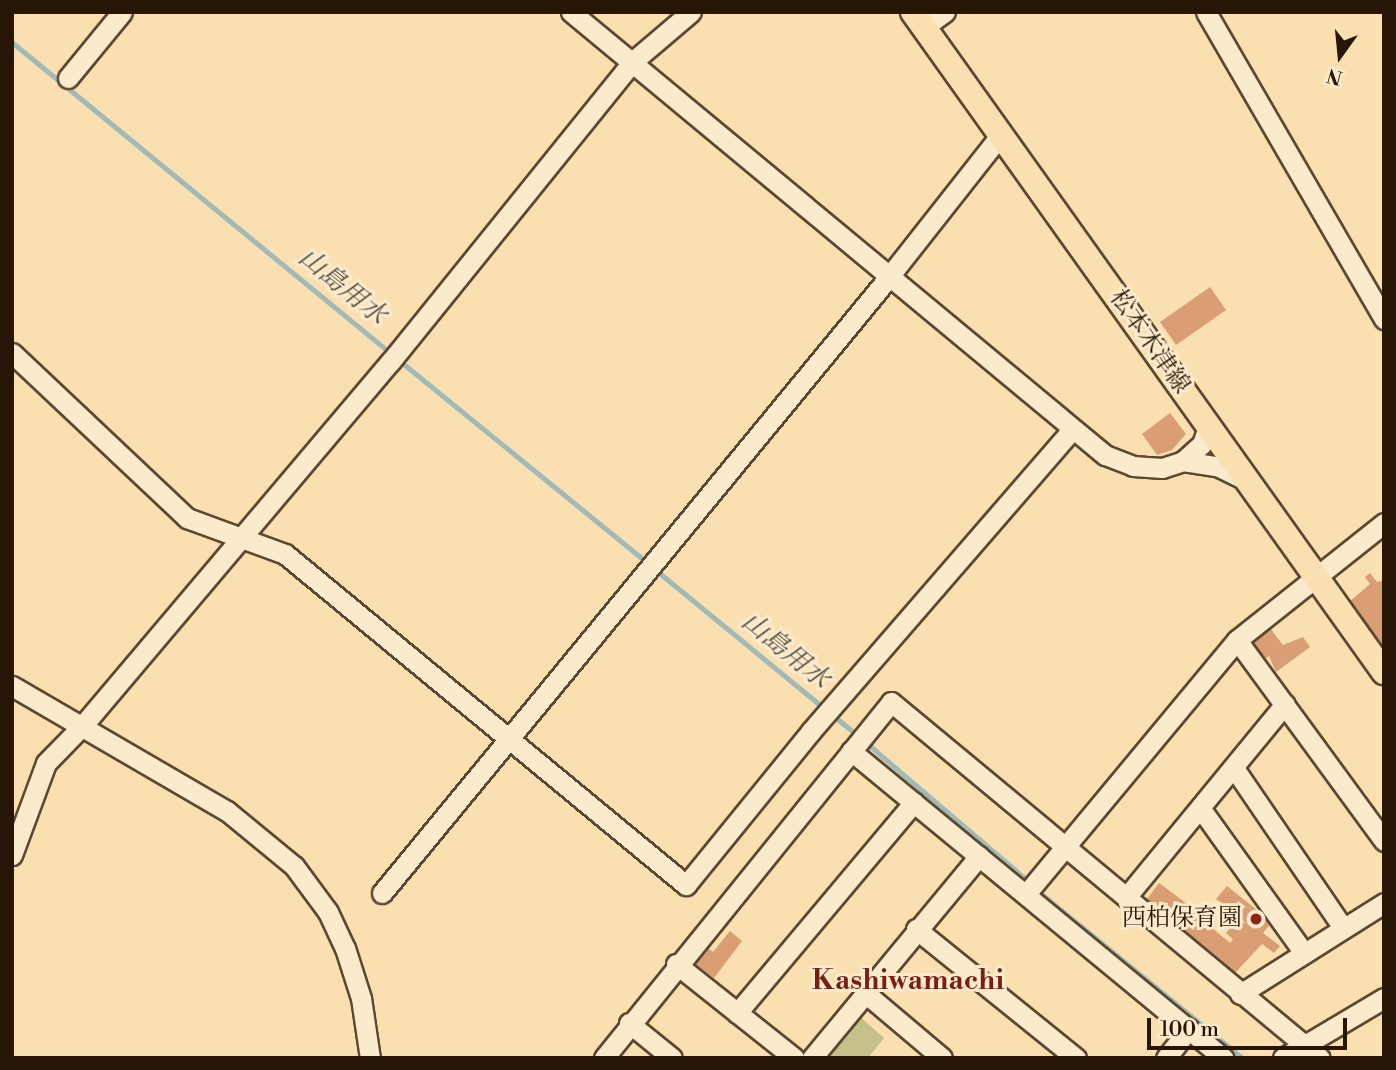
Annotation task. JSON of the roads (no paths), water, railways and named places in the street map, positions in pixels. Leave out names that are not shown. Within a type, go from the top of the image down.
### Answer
[{"type":"main road","name":"松本木津線","points":[[919,19],[1384,672]]},
{"type":"street","points":[[68,78],[122,12]]},
{"type":"street","points":[[571,12],[888,278],[1105,455],[1133,466],[1161,468],[1183,461],[1202,444],[1208,426]]},
{"type":"street","points":[[12,855],[46,763],[84,724],[395,356],[632,62],[691,12]]},
{"type":"street","points":[[919,19],[944,12]]},
{"type":"street","points":[[1206,12],[1382,311]]},
{"type":"street","points":[[382,893],[888,278],[1002,133]]},
{"type":"street","points":[[12,353],[187,518],[285,554],[686,885],[823,717],[1072,430]]},
{"type":"street","points":[[1183,461],[1219,467],[1246,480]]},
{"type":"street","points":[[1026,894],[1237,640],[1314,575],[1384,523]]},
{"type":"street","points":[[1237,640],[1384,841]]},
{"type":"street","points":[[12,686],[84,724],[227,811],[294,866],[328,912],[345,948],[361,998],[370,1058]]},
{"type":"street","points":[[604,1058],[676,964],[891,702],[1128,895],[1240,994],[1320,1058]]},
{"type":"street","points":[[1128,895],[1285,704]]},
{"type":"street","points":[[851,751],[1224,1058]]},
{"type":"street","points":[[1234,768],[1343,928]]},
{"type":"street","points":[[737,1013],[914,802]]},
{"type":"street","points":[[1201,809],[1304,953]]},
{"type":"street","points":[[812,1058],[979,856]]},
{"type":"street","points":[[1240,994],[1384,903]]},
{"type":"street","points":[[916,929],[1076,1058]]},
{"type":"street","points":[[676,964],[794,1058]]},
{"type":"street","points":[[864,992],[942,1058]]},
{"type":"street","points":[[1283,1058],[1384,998]]},
{"type":"street","points":[[629,1023],[672,1058]]},
{"type":"street","points":[[1166,1058],[1189,1029]]},
{"type":"waterway","name":"山島用水","points":[[12,42],[390,353]]},
{"type":"waterway","name":"山島用水","points":[[399,360],[647,562]]},
{"type":"waterway","name":"山島用水","points":[[656,570],[824,708]]},
{"type":"waterway","name":"山島用水","points":[[834,716],[855,733]]},
{"type":"waterway","name":"山島用水","points":[[869,745],[1027,880]]},
{"type":"waterway","name":"山島用水","points":[[1038,891],[1243,1058]]},
{"type":"place","name":"西柏保育園","points":[[1256,919]]},
{"type":"district","name":"Kashiwamachi","points":[[908,981]]}]
